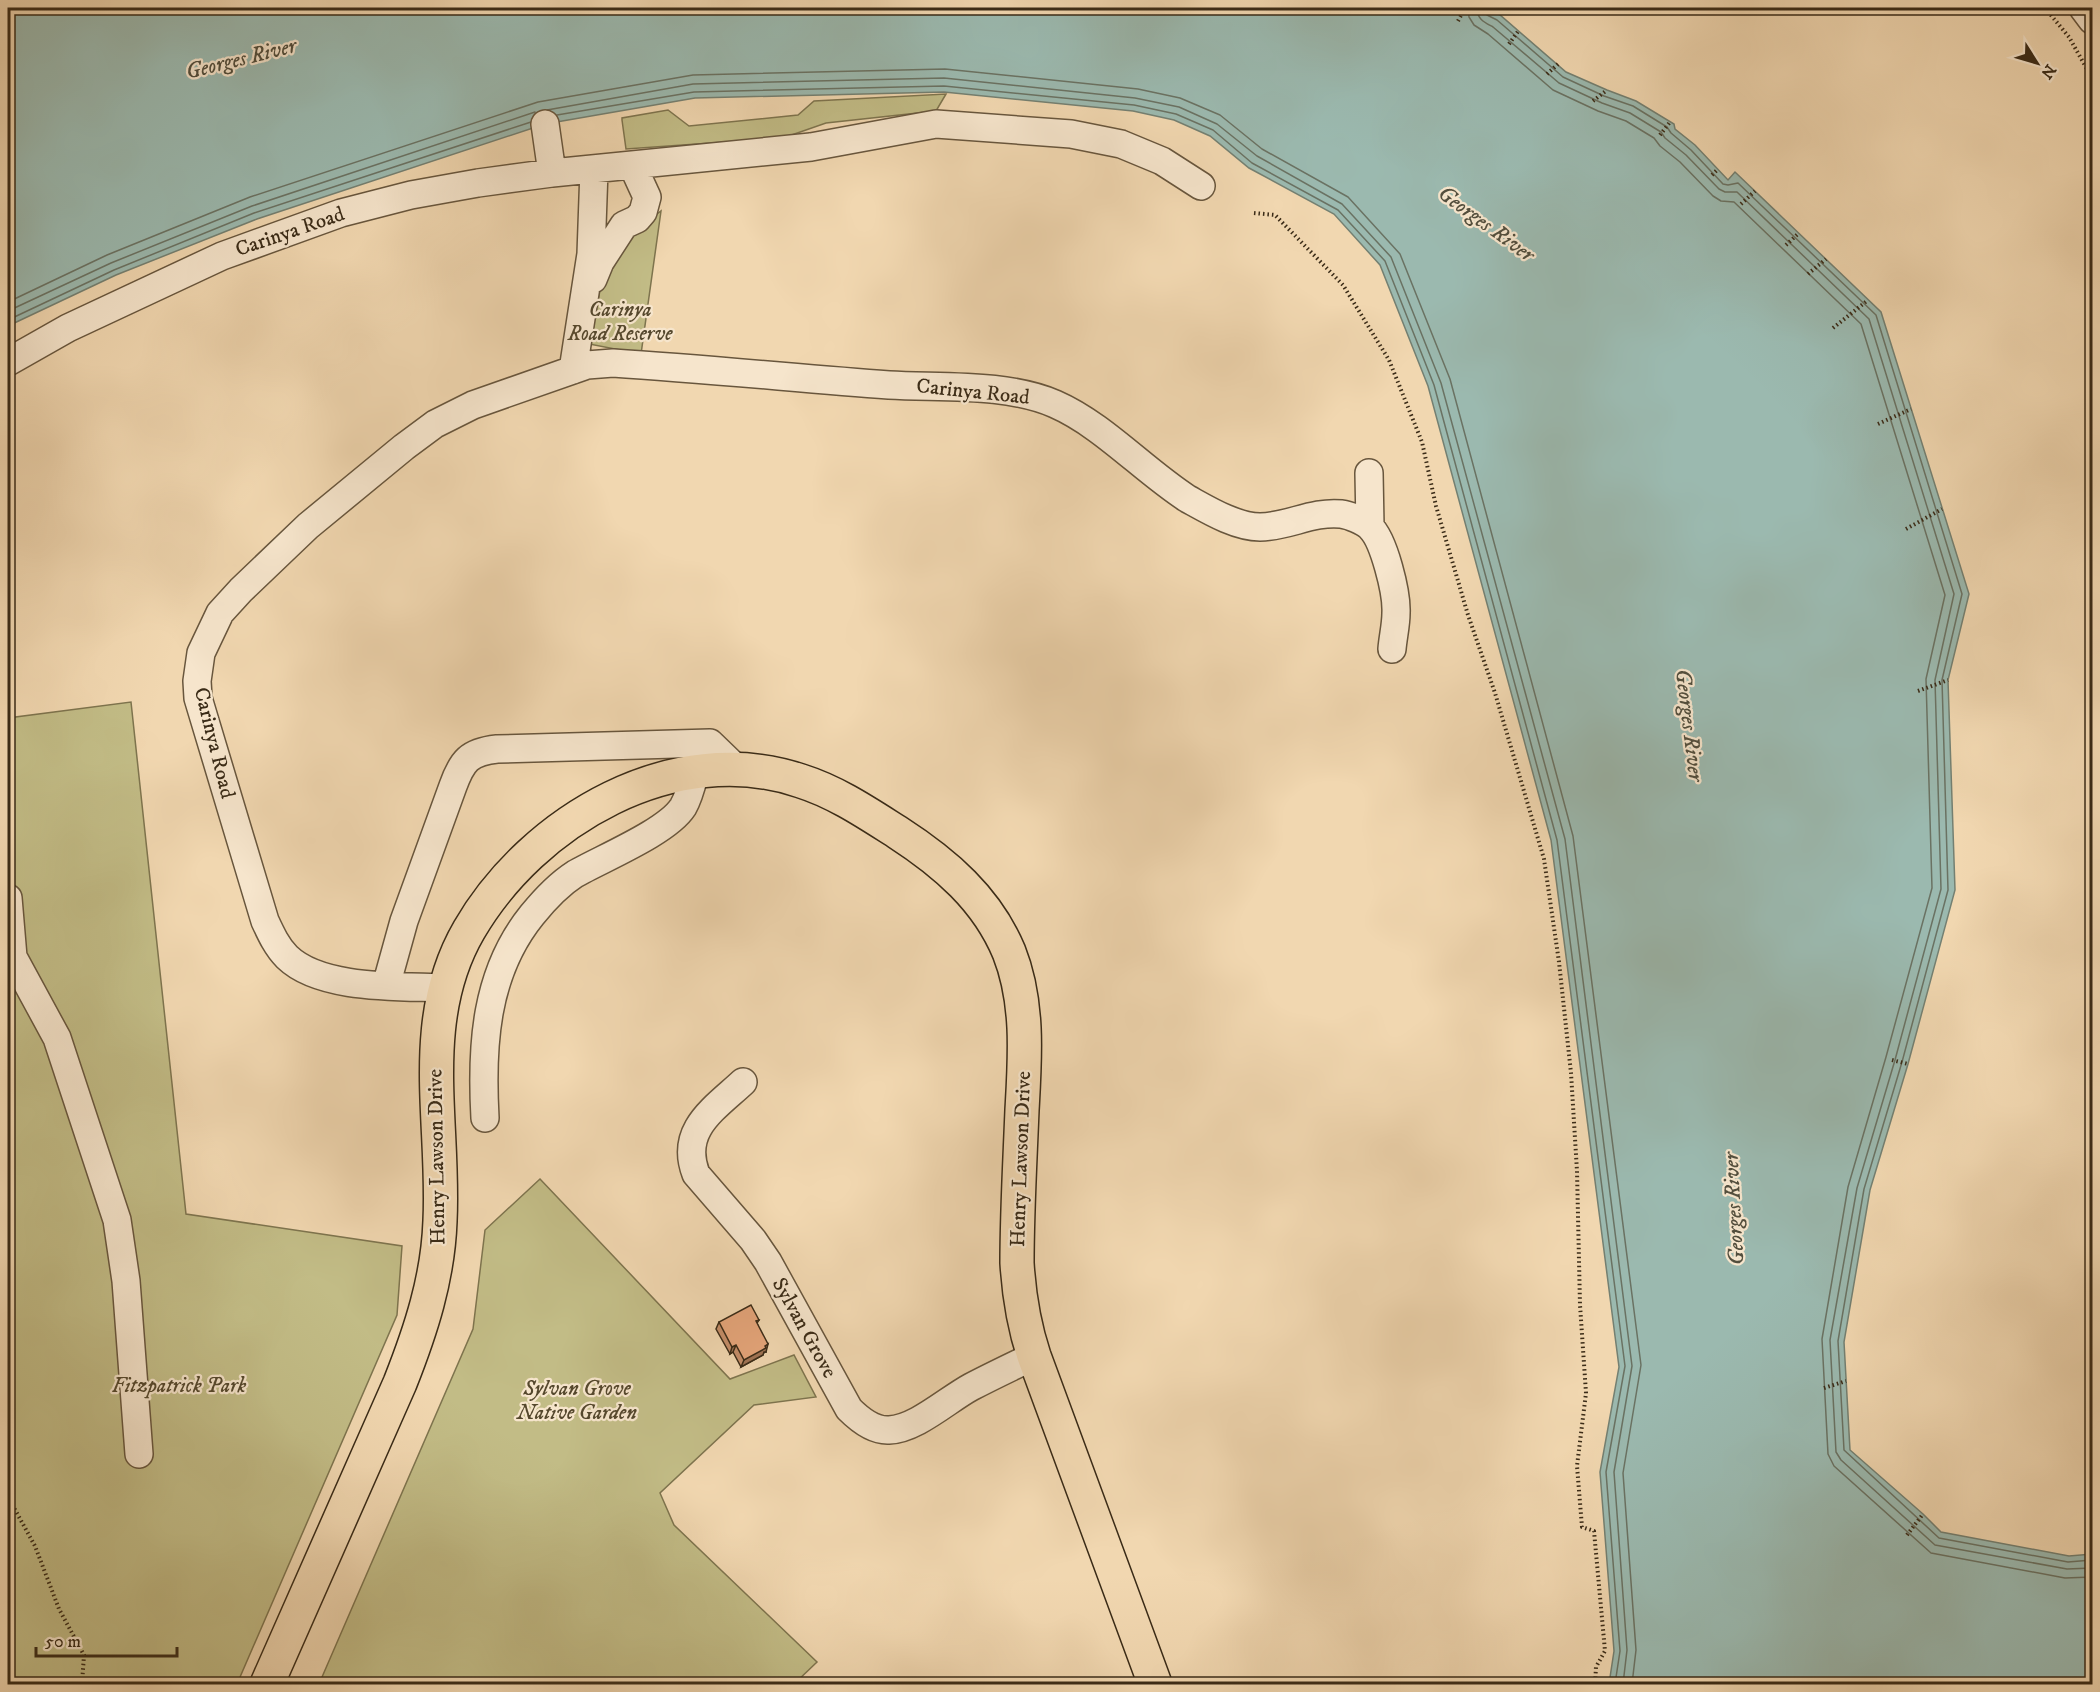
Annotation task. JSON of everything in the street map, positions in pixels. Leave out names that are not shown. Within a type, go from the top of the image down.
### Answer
[{"type":"main road","name":"Henry Lawson Drive","points":[[267,1684],[400,1383],[429,1299],[437,1257],[440,1220],[435,1070],[439,1015],[454,960],[467,932],[484,905],[502,883],[546,839],[585,812],[626,792],[674,776],[695,772],[738,770],[768,773],[800,780],[830,792],[877,819],[916,844],[958,878],[982,906],[1002,938],[1015,970],[1024,1030],[1017,1263],[1020,1301],[1034,1356],[1155,1684]]},
{"type":"street","points":[[2083,8],[2092,20]]},
{"type":"street","points":[[545,124],[552,173]]},
{"type":"street","name":"Carinya Road","points":[[8,362],[68,328],[222,256],[341,213],[411,195],[478,183],[552,173],[635,170],[811,147],[936,124],[1071,134],[1121,144],[1162,161],[1201,186]]},
{"type":"street","points":[[573,370],[593,228],[594,170]]},
{"type":"street","points":[[584,299],[600,262],[624,225],[637,219],[643,212],[647,197],[635,170]]},
{"type":"street","name":"Carinya Road","points":[[445,988],[349,983],[311,971],[286,956],[271,934],[262,911],[203,717],[197,681],[201,653],[220,613],[241,590],[308,526],[421,433],[466,408],[587,365],[613,363],[1034,396],[1080,418],[1188,499],[1240,523],[1258,527],[1323,515],[1342,514],[1370,526]]},
{"type":"street","points":[[1369,473],[1370,526],[1378,538],[1394,586],[1396,612],[1392,649]]},
{"type":"street","points":[[386,986],[404,921],[458,771],[474,754],[497,749],[710,743],[738,770]]},
{"type":"street","points":[[485,1118],[483,1075],[486,1026],[499,971],[524,925],[556,888],[574,875],[650,833],[675,816],[683,806],[695,772]]},
{"type":"street","points":[[8,898],[13,957],[57,1038],[117,1220],[126,1281],[139,1454]]},
{"type":"street","name":"Sylvan Grove","points":[[742,1082],[699,1124],[690,1149],[691,1162],[696,1174],[753,1240],[768,1262],[849,1409],[859,1419],[886,1431],[900,1429],[969,1388],[1034,1356]]},
{"type":"path","points":[[1458,21],[1465,8]]},
{"type":"path","points":[[2045,8],[2069,37],[2092,78]]},
{"type":"path","points":[[1509,44],[1519,30]]},
{"type":"path","points":[[1547,74],[1558,63]]},
{"type":"path","points":[[1593,101],[1607,90]]},
{"type":"path","points":[[1660,135],[1670,122]]},
{"type":"path","points":[[1712,176],[1718,169]]},
{"type":"path","points":[[1741,204],[1755,191]]},
{"type":"path","points":[[1254,213],[1275,215],[1343,285],[1389,360],[1422,442],[1436,506],[1468,615],[1496,693],[1544,860],[1559,962],[1571,1073],[1580,1305],[1586,1393],[1577,1466],[1582,1527],[1594,1531],[1605,1651],[1596,1667],[1595,1684]]},
{"type":"path","points":[[1786,245],[1799,233]]},
{"type":"path","points":[[1808,274],[1826,259]]},
{"type":"path","points":[[1833,328],[1868,300]]},
{"type":"path","points":[[1878,424],[1911,409]]},
{"type":"path","points":[[1906,529],[1942,509]]},
{"type":"path","points":[[1918,691],[1948,680]]},
{"type":"path","points":[[1893,1060],[1908,1064]]},
{"type":"path","points":[[1824,1388],[1846,1381]]},
{"type":"path","points":[[8,1497],[34,1546],[59,1609],[84,1655],[82,1684]]},
{"type":"path","points":[[1907,1535],[1923,1514]]},
{"type":"green space","points":[[946,94],[936,111],[826,123],[783,138],[626,149],[622,120],[622,118],[668,110],[689,126],[798,115],[814,101]]},
{"type":"green space","name":"Carinya Road Reserve","points":[[661,211],[641,354],[589,344],[608,251]]},
{"type":"green space","name":"Fitzpatrick Park","points":[[131,702],[186,1214],[402,1246],[397,1315],[237,1684],[8,1684],[8,718]]},
{"type":"green space","name":"Sylvan Grove Native Garden","points":[[540,1179],[730,1379],[794,1355],[816,1397],[754,1405],[660,1493],[674,1525],[817,1662],[794,1684],[319,1684],[473,1329],[485,1230]]},
{"type":"water","name":"Georges River","points":[[8,8],[1486,8],[1500,15],[1566,72],[1636,101],[1674,124],[1675,129],[1695,145],[1728,180],[1735,172],[1881,312],[1969,594],[1948,680],[1955,890],[1908,1064],[1870,1190],[1844,1342],[1850,1450],[1941,1532],[2069,1556],[2092,1554],[2092,1684],[1609,1684],[1614,1651],[1600,1472],[1619,1367],[1551,840],[1428,386],[1380,265],[1334,214],[1249,168],[1210,136],[1174,120],[1133,111],[944,92],[695,98],[545,124],[257,219],[116,275],[8,326]]},
{"type":"building","points":[[751,1305],[759,1320],[756,1321],[768,1344],[766,1348],[744,1360],[736,1345],[732,1347],[719,1322]]}]
